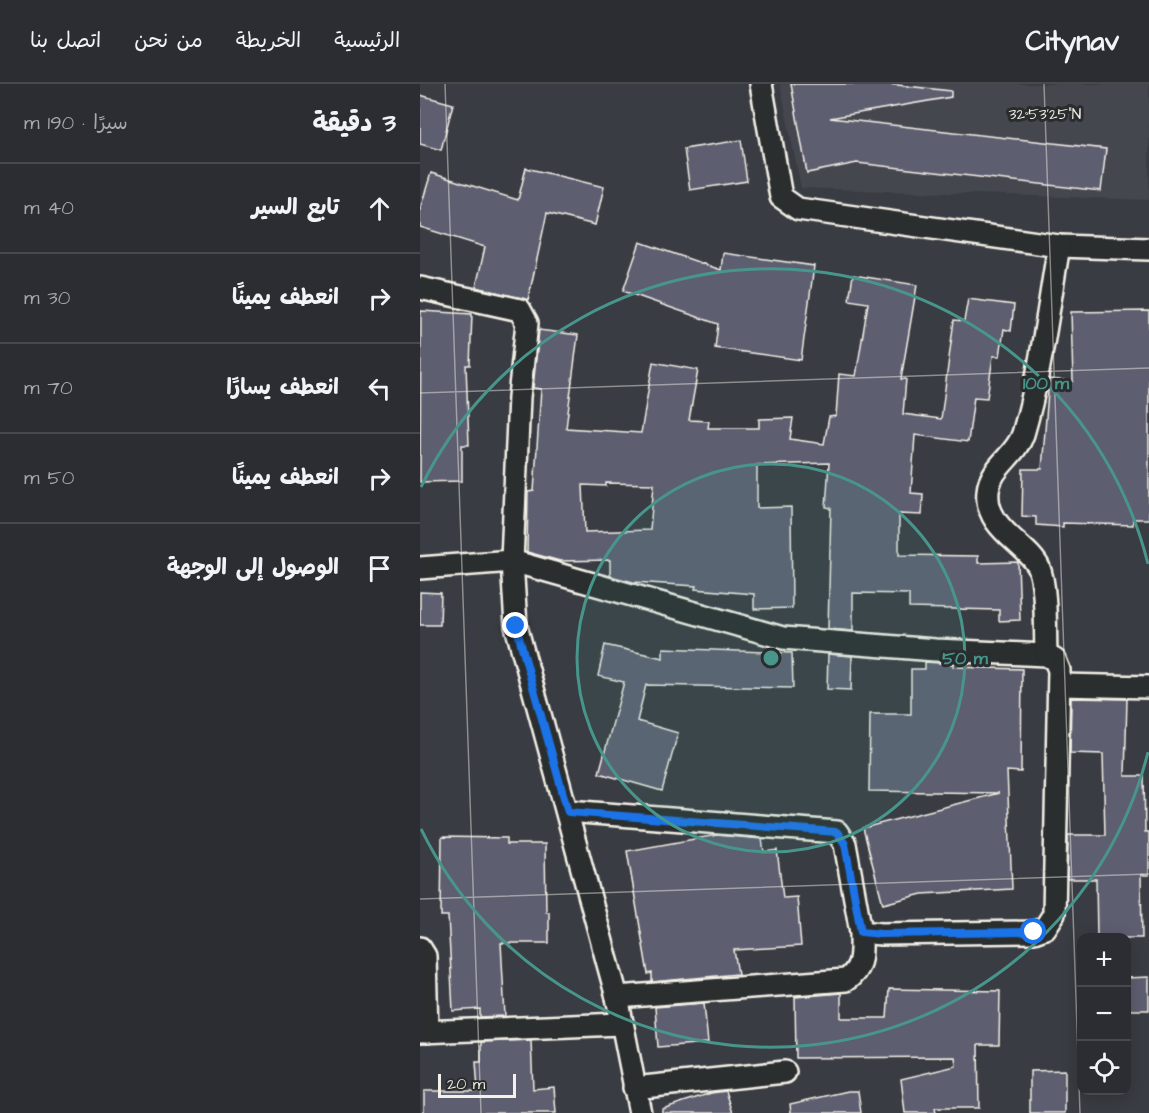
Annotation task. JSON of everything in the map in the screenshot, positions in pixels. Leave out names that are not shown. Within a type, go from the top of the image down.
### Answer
[{"type":"street","points":[[760,84],[781,197],[798,209],[1059,246],[1149,249]]},
{"type":"street","points":[[1046,655],[1039,568],[1005,535],[992,512],[988,491],[1000,464],[1022,437],[1032,398],[1059,246]]},
{"type":"street","points":[[420,288],[519,310],[527,323],[519,397],[512,561],[516,626],[617,997],[640,1113]]},
{"type":"street","points":[[420,568],[512,561],[783,638],[935,650],[1046,655],[1055,660],[1060,685],[1054,914],[1045,928],[1034,932],[881,934],[861,932]]},
{"type":"street","points":[[1060,685],[1149,687]]},
{"type":"street","points":[[568,812],[837,832],[845,844],[861,932],[862,960],[854,974],[846,980],[617,997]]},
{"type":"street","points":[[420,948],[425,956],[424,1032],[621,1024]]},
{"type":"street","points":[[634,1088],[785,1072]]},
{"type":"shaded area","points":[[780,84],[1149,84],[1149,200],[801,188]]},
{"type":"building","points":[[791,84],[888,84],[951,91],[951,97],[830,118],[1106,149],[1101,191],[857,163],[807,173]]},
{"type":"building","points":[[420,95],[453,104],[441,150],[420,144]]},
{"type":"building","points":[[741,140],[747,181],[690,190],[684,149]]},
{"type":"building","points":[[526,168],[604,187],[595,225],[547,213],[528,300],[476,287],[485,247],[420,227],[420,209],[431,173],[518,200]]},
{"type":"building","points":[[640,242],[721,270],[723,253],[814,266],[801,360],[715,348],[718,324],[623,291]]},
{"type":"building","points":[[853,275],[917,285],[901,379],[906,379],[903,414],[941,419],[954,320],[964,321],[968,299],[1014,305],[1011,331],[1004,329],[1000,356],[993,356],[987,398],[974,397],[968,442],[915,435],[911,493],[923,494],[922,515],[899,514],[899,555],[978,556],[978,563],[1018,562],[1020,620],[999,621],[999,610],[909,608],[909,594],[853,593],[853,631],[828,629],[831,508],[826,507],[829,463],[757,465],[757,508],[791,507],[792,608],[754,609],[754,594],[695,589],[696,586],[633,582],[610,576],[610,560],[560,561],[527,552],[528,492],[534,491],[541,389],[533,388],[539,330],[578,335],[566,428],[641,433],[653,362],[698,370],[689,420],[709,421],[708,428],[759,428],[759,419],[793,418],[790,439],[824,444],[829,417],[836,416],[839,374],[856,376],[868,303],[849,300]],"holes":[[[654,484],[650,530],[585,532],[583,485]]]},
{"type":"building","points":[[421,311],[472,314],[470,365],[466,365],[469,445],[462,445],[462,481],[420,482]]},
{"type":"building","points":[[1149,311],[1149,519],[1133,519],[1133,525],[1063,523],[1063,527],[1036,525],[1036,517],[1022,516],[1023,469],[1042,469],[1049,379],[1073,381],[1071,312]]},
{"type":"building","points":[[420,592],[441,593],[440,625],[420,625]]},
{"type":"building","points":[[605,645],[663,658],[663,648],[792,653],[793,688],[646,685],[637,721],[678,733],[662,791],[599,773],[624,682],[598,676]]},
{"type":"building","points":[[828,654],[852,656],[851,690],[827,689]]},
{"type":"building","points":[[925,662],[953,664],[953,667],[1022,669],[1021,772],[1007,771],[1012,889],[922,894],[883,904],[863,828],[999,793],[869,791],[870,714],[911,714],[911,669],[925,669]]},
{"type":"building","points":[[1071,698],[1127,699],[1125,776],[1144,776],[1145,832],[1149,832],[1149,875],[1141,875],[1142,938],[1131,938],[1131,933],[1097,933],[1096,879],[1067,879],[1068,835],[1105,835],[1103,754],[1070,753]]},
{"type":"building","points":[[717,835],[762,839],[764,852],[777,850],[783,898],[797,897],[801,946],[734,950],[738,974],[652,982],[652,973],[648,974],[627,851]]},
{"type":"building","points":[[442,837],[507,838],[507,844],[545,844],[549,943],[501,943],[505,1016],[480,1017],[480,1009],[453,1011],[448,916],[441,916]]},
{"type":"building","points":[[1149,977],[1149,1010],[1131,1010],[1131,978]]},
{"type":"building","points":[[889,989],[1000,991],[999,1045],[978,1045],[979,1108],[935,1108],[936,1113],[905,1113],[901,1079],[956,1066],[955,1057],[796,1058],[795,997],[841,993],[841,1018],[887,1018]]},
{"type":"building","points":[[704,1003],[708,1043],[658,1047],[655,1007]]},
{"type":"building","points":[[531,1040],[533,1089],[554,1087],[556,1113],[424,1113],[424,1091],[478,1091],[476,1062],[481,1062],[481,1042]]},
{"type":"building","points":[[1065,1070],[1065,1113],[1030,1113],[1030,1071]]},
{"type":"building","points":[[726,1091],[733,1113],[662,1113],[662,1109],[711,1093]]},
{"type":"building","points":[[848,1091],[858,1091],[861,1113],[791,1113],[790,1104]]},
{"type":"route","points":[[516,626],[568,812],[837,832],[845,844],[861,932],[881,934],[1034,932]]}]
